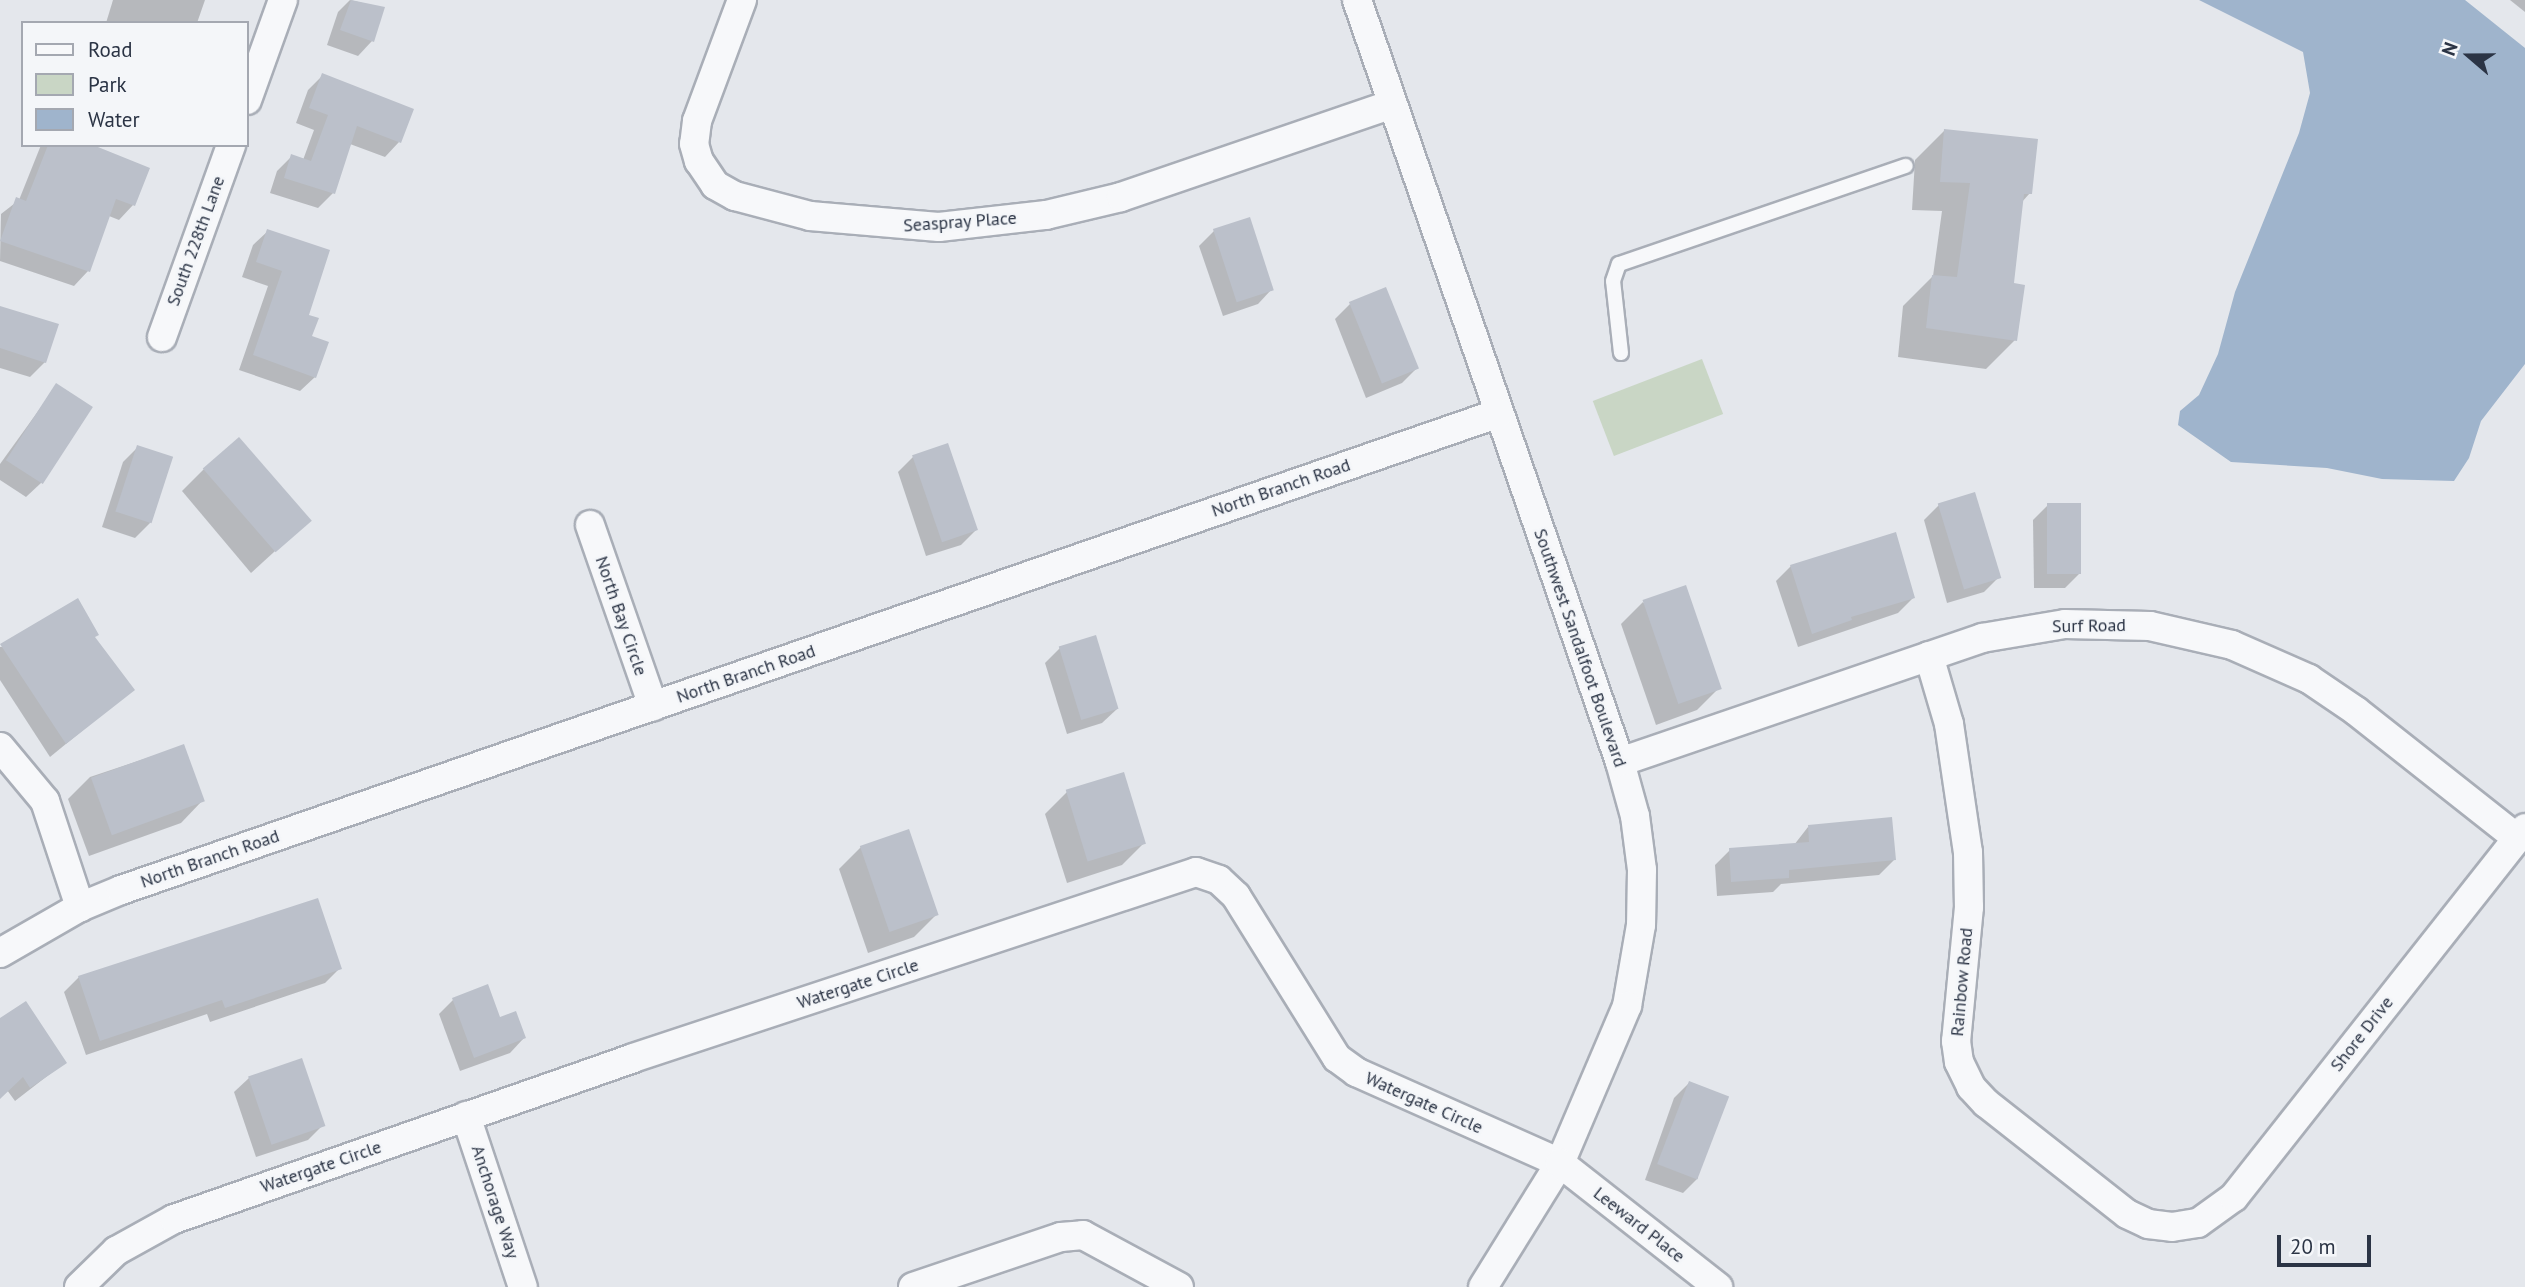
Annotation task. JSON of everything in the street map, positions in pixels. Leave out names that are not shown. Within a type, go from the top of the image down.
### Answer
[{"type":"street","points":[[248,97],[283,0]]},
{"type":"street","name":"Seaspray Place","points":[[742,0],[698,121],[694,144],[699,161],[715,185],[735,197],[810,216],[939,227],[1046,215],[1121,197],[1393,104]]},
{"type":"street","name":"Southwest Sandalfoot Boulevard","points":[[1357,0],[1620,762],[1635,816],[1642,870],[1641,925],[1634,979],[1622,1018],[1560,1163],[1483,1287]]},
{"type":"street","name":"South 228th Lane","points":[[162,337],[230,147]]},
{"type":"street","name":"North Branch Road","points":[[0,953],[80,907],[1499,412]]},
{"type":"street","name":"North Bay Circle","points":[[590,525],[653,706]]},
{"type":"street","name":"Surf Road","points":[[1620,762],[2009,631],[2093,623],[2150,626],[2232,645],[2301,675],[2356,711],[2521,833]]},
{"type":"street","name":"Rainbow Road","points":[[1929,656],[1949,724],[1968,852],[1969,907],[1956,1041],[1959,1062],[1971,1087],[1986,1103],[2127,1214],[2148,1224],[2188,1225]]},
{"type":"street","points":[[0,747],[45,801],[80,907]]},
{"type":"street","name":"Shore Drive","points":[[2188,1225],[2218,1212],[2234,1197],[2521,833]]},
{"type":"street","name":"Watergate Circle","points":[[79,1287],[116,1251],[174,1219],[466,1116],[1196,872],[1219,880],[1236,897],[1337,1058],[1356,1072],[1560,1163]]},
{"type":"street","name":"Anchorage Way","points":[[466,1116],[523,1287]]},
{"type":"street","name":"Leeward Place","points":[[1560,1163],[1718,1287]]},
{"type":"street","points":[[913,1287],[1061,1237],[1083,1235],[1179,1287]]},
{"type":"lane","points":[[1621,353],[1613,281],[1619,264],[1906,166]]},
{"type":"green space","points":[[1702,359],[1723,414],[1614,456],[1593,401]]},
{"type":"water","points":[[2199,0],[2465,0],[2525,48],[2525,364],[2481,421],[2469,458],[2454,481],[2382,479],[2327,468],[2231,462],[2178,425],[2180,411],[2199,395],[2218,354],[2235,292],[2299,133],[2310,93],[2303,52]]},
{"type":"building","points":[[351,0],[385,7],[374,42],[340,30]]},
{"type":"building","points":[[322,73],[414,109],[401,143],[357,126],[335,194],[284,178],[291,154],[311,161],[328,115],[309,108]]},
{"type":"building","points":[[1944,129],[2038,139],[2032,194],[2024,194],[2014,283],[2025,285],[2017,341],[1926,328],[1932,275],[1957,277],[1970,183],[1940,182]]},
{"type":"building","points":[[47,147],[98,147],[150,168],[135,206],[116,199],[90,272],[0,241],[16,197],[26,201]]},
{"type":"building","points":[[1250,217],[1274,290],[1237,302],[1213,229]]},
{"type":"building","points":[[267,229],[330,250],[309,315],[319,318],[312,336],[329,342],[316,378],[253,355],[282,271],[256,262]]},
{"type":"building","points":[[1386,287],[1419,369],[1382,384],[1349,302]]},
{"type":"building","points":[[0,306],[59,324],[46,363],[0,348]]},
{"type":"building","points":[[56,383],[93,407],[43,484],[6,460]]},
{"type":"building","points":[[239,437],[312,521],[276,552],[203,468]]},
{"type":"building","points":[[948,443],[978,530],[942,542],[912,455]]},
{"type":"building","points":[[137,445],[173,457],[152,523],[115,512]]},
{"type":"building","points":[[1975,492],[2001,578],[1964,589],[1938,503]]},
{"type":"building","points":[[2047,503],[2081,503],[2081,574],[2047,574]]},
{"type":"building","points":[[1896,532],[1915,598],[1851,617],[1852,620],[1812,634],[1790,565]]},
{"type":"building","points":[[1686,585],[1722,689],[1678,704],[1643,600]]},
{"type":"building","points":[[78,598],[99,635],[95,637],[135,690],[66,744],[0,644]]},
{"type":"building","points":[[1096,635],[1119,709],[1081,720],[1059,646]]},
{"type":"building","points":[[184,744],[205,801],[112,835],[91,778]]},
{"type":"building","points":[[1124,772],[1146,844],[1088,862],[1066,790]]},
{"type":"building","points":[[1892,817],[1896,860],[1789,870],[1789,878],[1731,882],[1729,848],[1809,842],[1808,825]]},
{"type":"building","points":[[909,829],[939,915],[889,932],[860,846]]},
{"type":"building","points":[[318,898],[342,969],[225,1008],[222,1000],[100,1041],[78,976]]},
{"type":"building","points":[[488,984],[500,1017],[516,1011],[526,1038],[474,1058],[452,998]]},
{"type":"building","points":[[26,1001],[67,1063],[30,1088],[23,1077],[0,1099],[0,1018]]},
{"type":"building","points":[[302,1058],[325,1126],[272,1145],[248,1077]]},
{"type":"building","points":[[1689,1081],[1729,1096],[1697,1179],[1657,1164]]}]
